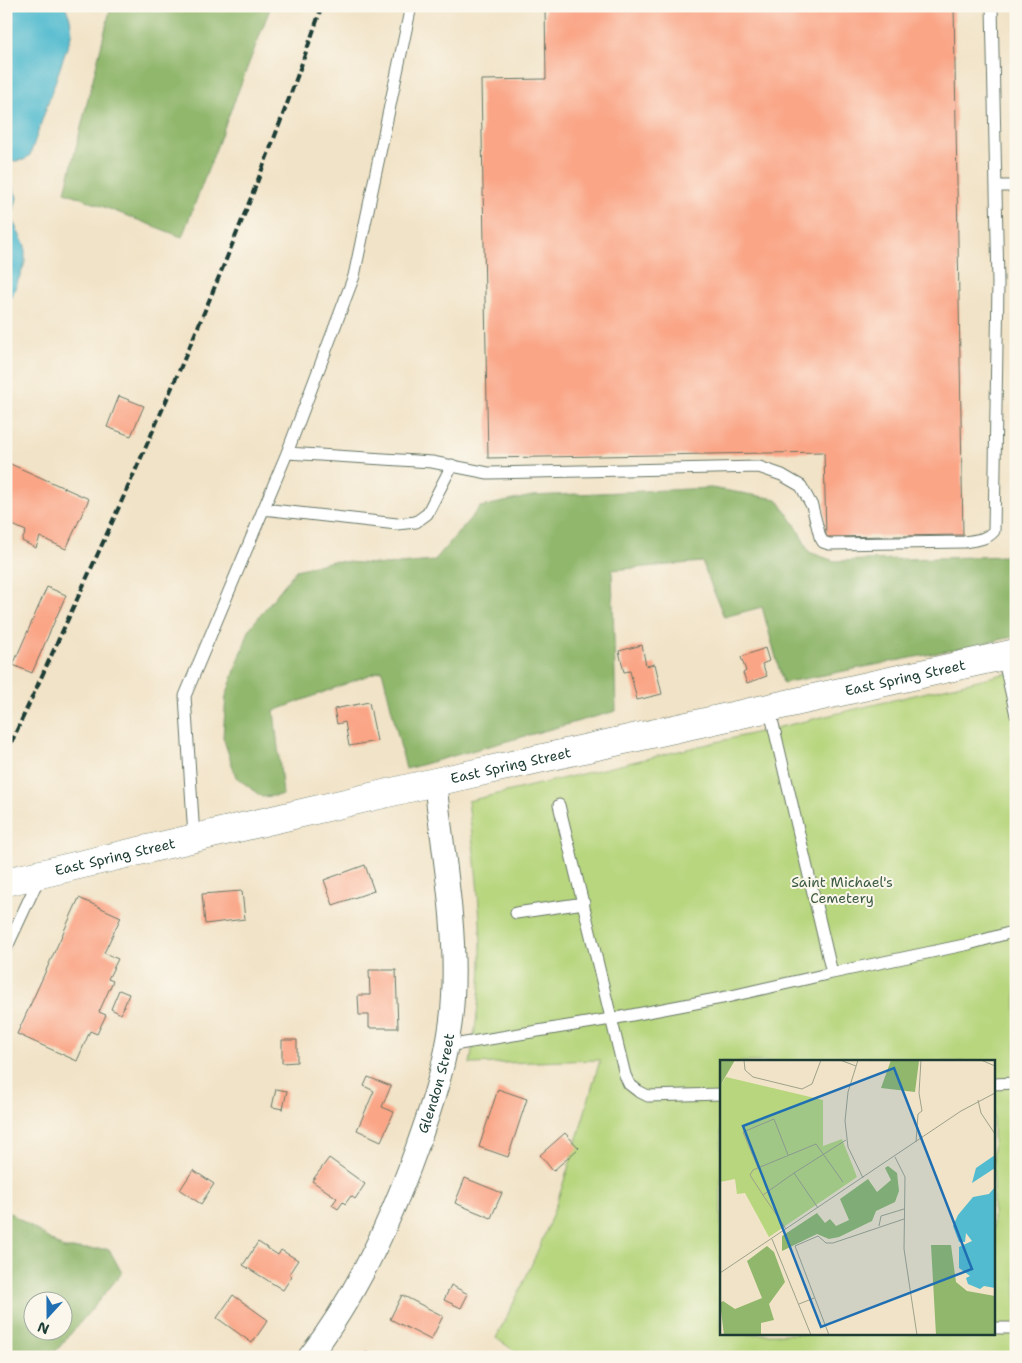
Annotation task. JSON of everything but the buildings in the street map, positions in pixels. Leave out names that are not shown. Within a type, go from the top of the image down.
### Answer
[{"type":"main road","name":"East Spring Street","points":[[6,882],[435,782],[1009,655]]},
{"type":"street","name":"Glendon Street","points":[[309,1357],[357,1282],[397,1201],[427,1118],[447,1046],[453,1000],[453,952],[435,782]]},
{"type":"lane","points":[[194,837],[185,696],[287,452],[354,276],[411,6]]},
{"type":"lane","points":[[287,452],[432,462],[488,473],[759,467],[782,475],[802,486],[812,506],[820,536],[823,542],[829,544],[964,542],[985,538],[994,531],[998,283],[992,6]]},
{"type":"lane","points":[[997,186],[1016,186]]},
{"type":"lane","points":[[263,508],[397,524],[416,522],[428,514],[452,465]]},
{"type":"lane","points":[[1009,655],[1016,715]]},
{"type":"lane","points":[[769,708],[832,973]]},
{"type":"lane","points":[[559,805],[625,1075],[629,1084],[648,1096],[720,1094]]},
{"type":"lane","points":[[6,949],[40,874]]},
{"type":"lane","points":[[516,913],[584,903]]},
{"type":"lane","points":[[447,1046],[611,1019],[727,997],[969,944],[1016,931]]},
{"type":"lane","points":[[994,1084],[1016,1083]]},
{"type":"lane","points":[[994,1328],[1016,1328]]},
{"type":"green space","points":[[111,6],[271,6],[182,237],[65,192]]},
{"type":"green space","points":[[711,488],[777,499],[796,526],[809,552],[834,561],[1007,556],[1016,554],[1016,636],[783,683],[762,607],[724,617],[702,562],[612,570],[616,711],[406,769],[382,670],[274,711],[283,795],[262,797],[236,777],[223,737],[226,696],[250,628],[296,570],[333,561],[387,565],[434,561],[480,507],[532,496]]},
{"type":"green space","name":"Saint Michael's Cemetery","points":[[1016,671],[1016,1357],[523,1357],[496,1338],[516,1299],[554,1210],[600,1060],[470,1064],[481,971],[481,938],[468,801]]},
{"type":"green space","points":[[6,1210],[64,1249],[109,1249],[122,1273],[72,1332],[72,1290],[22,1290],[22,1340],[65,1340],[51,1357],[6,1357]]},
{"type":"water","points":[[6,6],[65,6],[70,18],[72,33],[30,155],[24,160],[6,162]]},
{"type":"water","points":[[6,184],[13,187],[17,197],[12,219],[25,246],[25,263],[12,296],[6,302]]},
{"type":"railway","points":[[6,754],[91,569],[213,291],[288,102],[322,6]]}]
